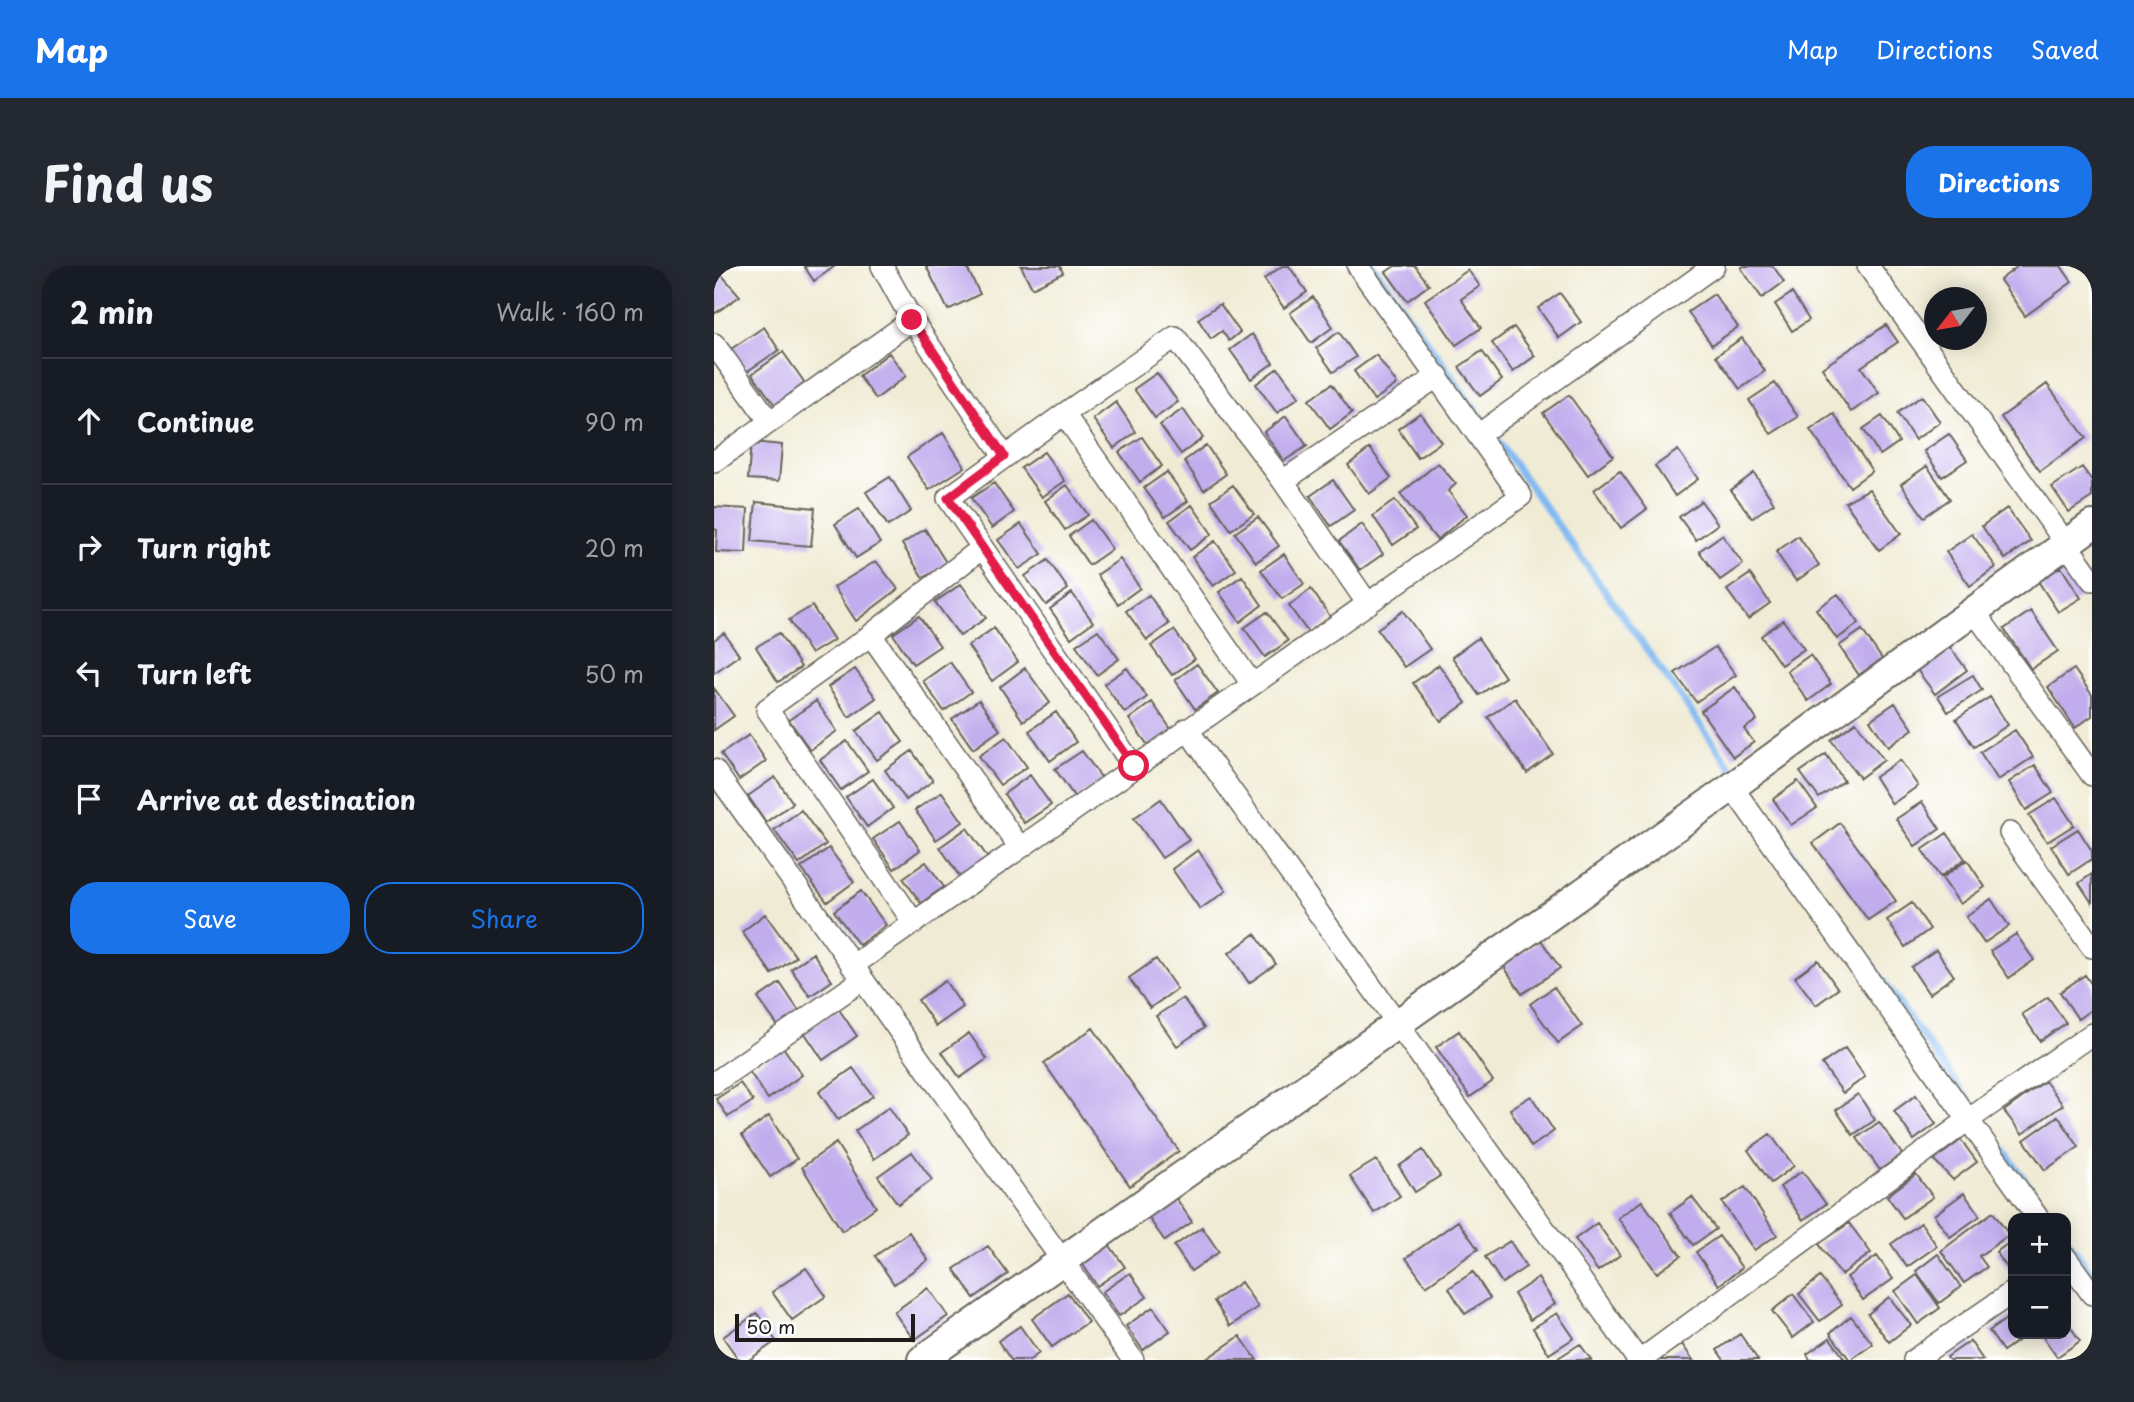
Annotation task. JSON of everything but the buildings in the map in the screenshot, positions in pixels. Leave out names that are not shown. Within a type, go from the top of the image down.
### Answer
[{"type":"street","points":[[882,266],[912,320],[1004,456]]},
{"type":"street","points":[[714,1083],[857,973],[914,923],[1521,496],[1358,266]]},
{"type":"street","points":[[1479,435],[1714,266]]},
{"type":"street","points":[[1868,266],[2092,580]]},
{"type":"street","points":[[714,462],[912,320]]},
{"type":"street","points":[[1134,766],[948,498],[1063,414],[1175,337],[1283,481],[1368,604]]},
{"type":"street","points":[[714,344],[770,422]]},
{"type":"street","points":[[1283,481],[1438,376]]},
{"type":"street","points":[[1063,414],[1252,684]]},
{"type":"street","points":[[922,1360],[1732,787],[2092,525]]},
{"type":"street","points":[[914,923],[767,709],[871,635],[982,548]]},
{"type":"street","points":[[1974,611],[2092,775]]},
{"type":"street","points":[[871,635],[1020,848]]},
{"type":"street","points":[[1187,729],[1640,1360],[1968,1120],[2092,1034]]},
{"type":"street","points":[[714,770],[1133,1360]]},
{"type":"street","points":[[1732,787],[2034,1213]]},
{"type":"street","points":[[2010,833],[2092,947]]},
{"type":"street","points":[[2071,1265],[2092,1294]]},
{"type":"street","points":[[1914,1360],[2008,1295]]},
{"type":"waterway","points":[[1373,266],[1737,776]]},
{"type":"waterway","points":[[1744,786],[2048,1213]]},
{"type":"waterway","points":[[2071,1244],[2092,1274]]},
{"type":"route","points":[[912,320],[1004,456],[948,498],[1134,766]]}]
